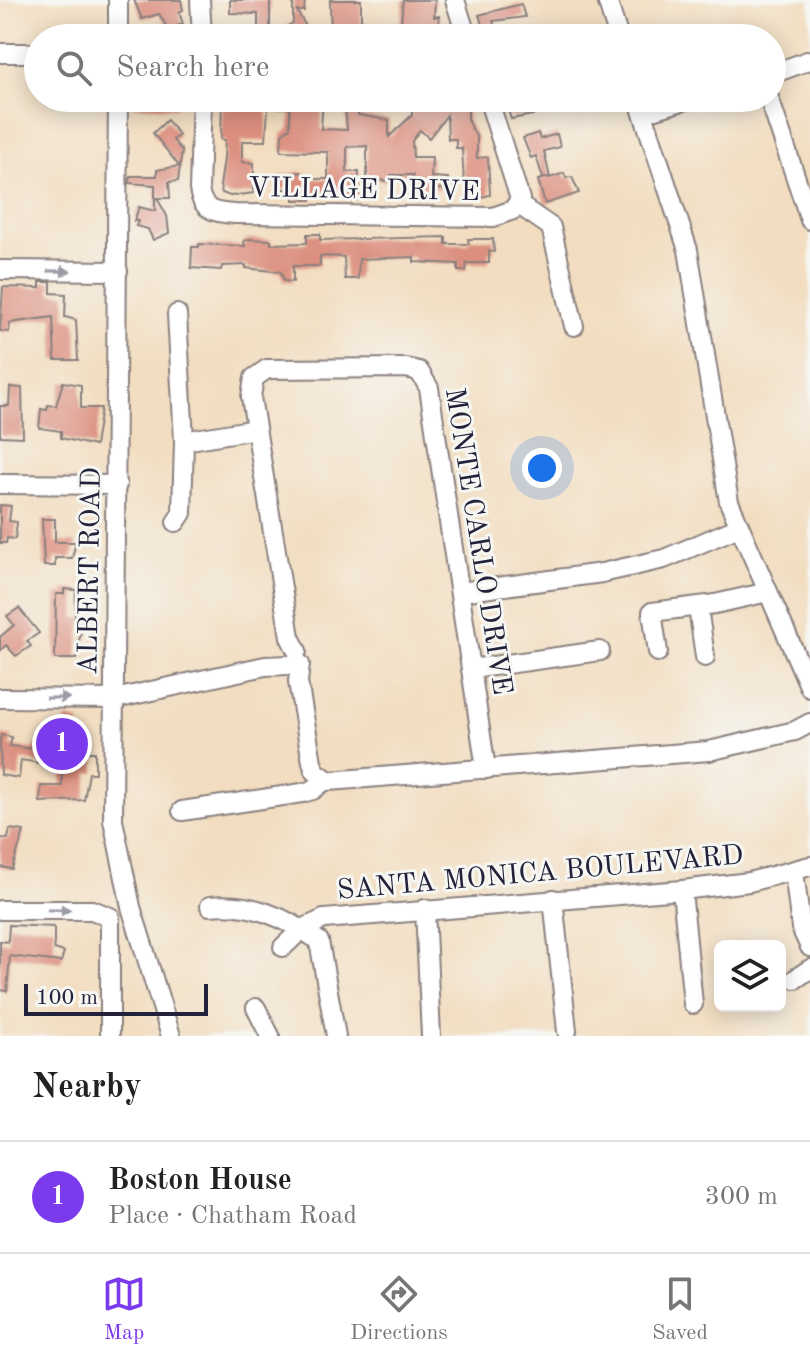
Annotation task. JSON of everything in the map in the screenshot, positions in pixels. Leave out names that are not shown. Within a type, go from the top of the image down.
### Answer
[{"type":"street","points":[[118,0],[118,24]]},
{"type":"street","points":[[200,0],[201,24]]},
{"type":"street","points":[[455,0],[463,24]]},
{"type":"street","points":[[607,0],[615,24]]},
{"type":"street","points":[[0,53],[24,53]]},
{"type":"street","points":[[786,69],[810,60]]},
{"type":"street","name":"ALBERT ROAD","points":[[118,112],[115,840],[135,920],[171,1036]]},
{"type":"street","name":"VILLAGE DRIVE","points":[[202,112],[199,189],[202,203],[209,210],[235,214],[493,217],[519,205],[518,187],[493,112]]},
{"type":"street","points":[[642,112],[688,250],[719,459],[739,527],[810,688]]},
{"type":"street","points":[[774,112],[810,220]]},
{"type":"street","points":[[519,205],[551,227],[574,326]]},
{"type":"street","points":[[0,270],[118,271]]},
{"type":"street","points":[[176,522],[182,513],[184,441],[177,314]]},
{"type":"street","name":"MONTE CARLO DRIVE","points":[[325,780],[315,771],[312,762],[292,659],[250,391],[254,378],[263,371],[406,368],[423,374],[429,388],[486,769]]},
{"type":"street","points":[[184,441],[256,429]]},
{"type":"street","points":[[0,484],[117,485]]},
{"type":"street","points":[[460,592],[602,573],[664,559],[739,527]]},
{"type":"street","points":[[658,652],[652,612],[698,607],[768,592]]},
{"type":"street","points":[[698,607],[705,657]]},
{"type":"street","points":[[471,669],[600,651]]},
{"type":"street","points":[[0,698],[115,699],[292,659]]},
{"type":"street","points":[[182,811],[302,793],[313,790],[325,780],[337,782],[709,751],[805,729]]},
{"type":"street","points":[[802,869],[801,928],[810,947]]},
{"type":"street","name":"SANTA MONICA BOULEVARD","points":[[283,947],[302,929],[324,919],[682,890],[749,882],[802,869]]},
{"type":"street","points":[[682,890],[693,1004]]},
{"type":"street","points":[[553,899],[567,1031]]},
{"type":"street","points":[[210,906],[237,903],[259,908],[302,929],[322,946],[336,1036]]},
{"type":"street","points":[[425,909],[431,1036]]},
{"type":"street","points":[[0,910],[92,910],[108,914],[112,922],[110,1036]]},
{"type":"street","points":[[256,1008],[270,1036]]},
{"type":"building","points":[[134,0],[181,0],[183,10],[179,12],[183,24],[165,24],[159,14],[142,19]]},
{"type":"building","points":[[230,0],[270,0],[270,24],[258,24],[258,14],[230,13]]},
{"type":"building","points":[[293,0],[305,0],[304,11],[297,11],[305,24],[291,24]]},
{"type":"building","points":[[330,0],[361,0],[361,24],[331,24]]},
{"type":"building","points":[[403,0],[435,0],[434,17],[439,16],[439,24],[361,24],[401,22]]},
{"type":"building","points":[[521,4],[525,17],[482,24],[479,15]]},
{"type":"building","points":[[222,112],[268,112],[266,141],[242,141],[242,162],[254,163],[254,193],[230,196],[222,193],[225,140],[221,140]]},
{"type":"building","points":[[290,112],[322,112],[321,129],[347,130],[346,112],[358,112],[358,115],[389,120],[389,137],[412,112],[468,112],[468,121],[477,138],[477,158],[488,157],[490,195],[477,198],[474,189],[464,183],[462,148],[456,148],[456,139],[448,139],[447,115],[429,138],[420,130],[412,141],[413,157],[432,157],[431,177],[448,178],[448,189],[431,189],[431,197],[412,197],[413,175],[391,175],[391,181],[367,180],[367,146],[347,147],[347,172],[359,172],[358,200],[346,200],[346,196],[339,194],[312,194],[311,200],[294,200],[294,189],[278,189],[279,176],[300,172],[308,175],[308,179],[328,179],[328,152],[281,151],[282,134],[290,128]]},
{"type":"building","points":[[509,112],[532,112],[533,115],[511,119]]},
{"type":"building","points":[[167,120],[179,135],[173,140],[182,151],[178,181],[169,182],[170,198],[157,198],[167,216],[169,233],[153,240],[148,229],[136,226],[138,221],[134,221],[139,207],[155,211],[155,185],[129,183],[130,176],[157,176],[157,170],[179,166],[153,133]]},
{"type":"building","points":[[538,133],[540,139],[557,134],[560,147],[544,151],[550,178],[564,173],[566,178],[572,177],[579,193],[545,204],[538,180],[549,177],[543,178],[536,156],[531,158],[523,138]]},
{"type":"building","points":[[307,234],[320,234],[320,240],[446,237],[446,244],[469,244],[468,239],[493,239],[494,252],[489,251],[489,263],[467,263],[466,271],[458,271],[458,264],[414,262],[414,257],[359,259],[358,279],[345,279],[344,257],[320,256],[320,266],[293,266],[293,282],[284,281],[281,272],[246,268],[246,265],[222,266],[221,270],[191,268],[192,247],[199,247],[199,244],[245,246],[244,241],[249,239],[271,240],[271,244],[307,243]]},
{"type":"building","points":[[40,282],[51,282],[51,293],[66,294],[65,317],[76,320],[78,360],[55,360],[53,317],[10,323],[9,332],[0,331],[3,287],[40,288]]},
{"type":"building","points":[[63,382],[81,385],[81,408],[101,408],[95,446],[61,438],[61,431],[39,428],[41,409],[47,410],[48,405],[56,406]]},
{"type":"building","points":[[10,387],[22,388],[23,437],[0,436],[0,406],[9,406]]},
{"type":"building","points":[[0,505],[11,506],[9,521],[17,522],[15,539],[7,538],[6,543],[0,543]]},
{"type":"building","points":[[42,519],[55,519],[55,542],[76,542],[72,558],[55,558],[55,566],[44,566]]},
{"type":"building","points":[[64,589],[76,590],[75,618],[83,618],[76,659],[55,659],[56,594],[64,594]]},
{"type":"building","points":[[19,608],[39,633],[27,641],[31,646],[16,656],[6,645],[0,651],[0,637],[14,625],[7,616]]},
{"type":"building","points":[[66,718],[79,721],[76,744],[82,745],[80,752],[95,752],[95,773],[89,773],[84,800],[40,802],[41,786],[62,786],[62,767],[21,760],[19,778],[1,775],[1,735],[12,737],[10,746],[33,749],[39,744],[48,745],[51,728],[64,730]]},
{"type":"building","points":[[10,829],[24,831],[12,869],[0,867],[0,838],[8,839]]},
{"type":"building","points":[[9,925],[54,927],[54,949],[64,952],[61,962],[10,956],[7,991],[0,990],[0,941],[8,942]]},
{"type":"place","name":"Boston House","points":[[62,744]]}]
